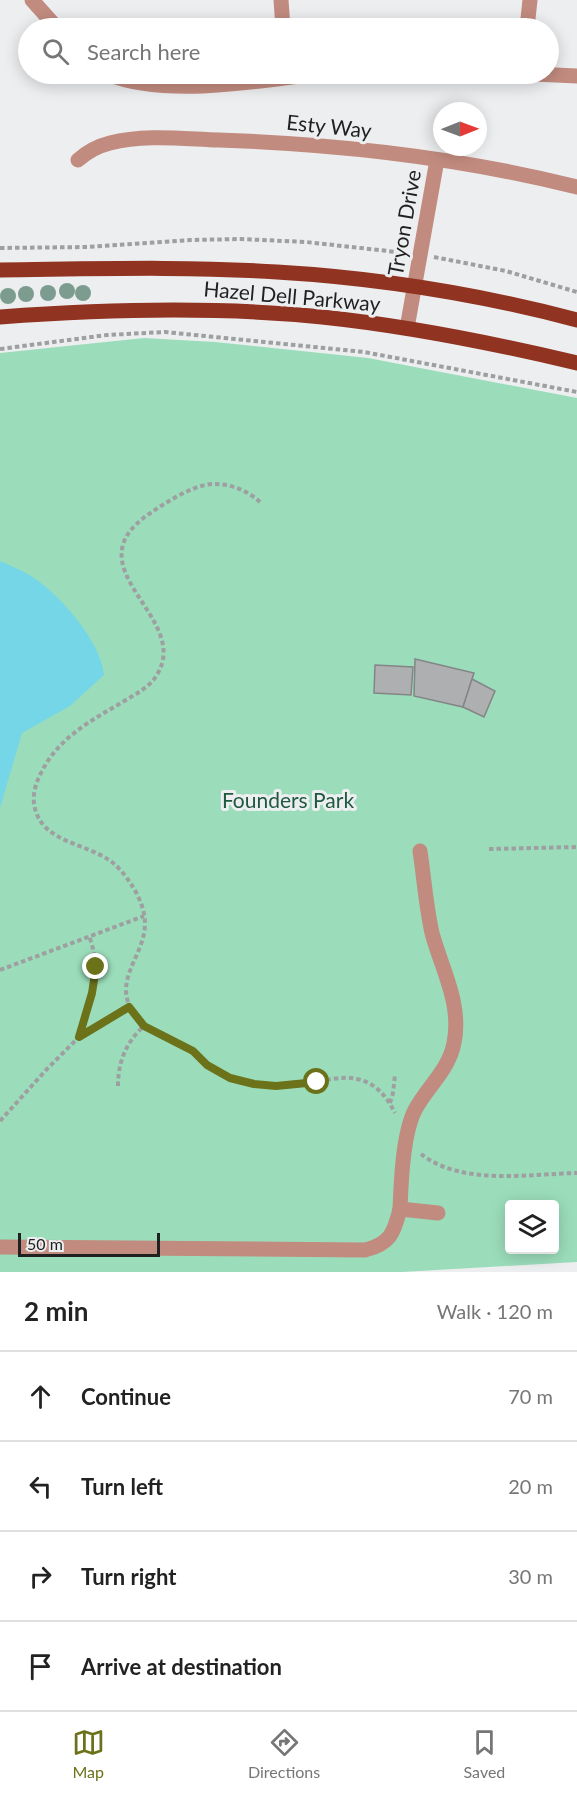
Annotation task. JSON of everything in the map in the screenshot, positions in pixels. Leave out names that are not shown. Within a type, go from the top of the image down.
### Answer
[{"type":"main road","name":"Hazel Dell Parkway","points":[[0,270],[150,268],[278,272],[416,286],[577,320]]},
{"type":"main road","name":"Hazel Dell Parkway","points":[[0,317],[103,310],[190,310],[322,317],[407,328],[577,363]]},
{"type":"street","points":[[32,0],[48,18]]},
{"type":"street","points":[[281,0],[282,18]]},
{"type":"street","points":[[528,18],[530,0]]},
{"type":"street","points":[[559,75],[577,76]]},
{"type":"street","name":"Esty Way","points":[[78,160],[93,149],[109,143],[135,139],[251,141],[437,160],[577,187]]},
{"type":"street","name":"Tryon Drive","points":[[407,328],[437,160]]},
{"type":"street","points":[[0,1247],[365,1250],[387,1242],[393,1232],[400,1209],[409,1124],[416,1107],[441,1074],[452,1053],[456,1029],[452,990],[433,934],[420,851]]},
{"type":"street","points":[[400,1209],[438,1213]]},
{"type":"path","points":[[0,248],[87,247],[230,239],[306,242],[404,253]]},
{"type":"path","points":[[440,258],[541,280],[577,292]]},
{"type":"path","points":[[0,349],[107,335],[165,332],[364,352],[577,392]]},
{"type":"path","points":[[260,502],[243,490],[222,484],[207,484],[165,504],[132,528],[123,543],[121,557],[128,578],[160,636],[163,655],[159,672],[144,690],[86,723],[63,742],[44,767],[36,785],[33,804],[43,826],[54,835],[113,863],[135,890],[144,916],[144,932],[126,983],[126,999],[129,1007],[144,1026],[193,1051],[207,1065],[230,1078],[254,1084],[276,1086],[342,1078],[358,1079],[378,1089],[390,1103],[407,1138],[423,1156],[449,1170],[460,1173],[498,1175],[577,1173]]},
{"type":"path","points":[[489,849],[577,847]]},
{"type":"path","points":[[0,970],[144,916]]},
{"type":"path","points":[[79,1037],[95,979],[96,957],[89,936]]},
{"type":"path","points":[[0,1121],[79,1037],[129,1007]]},
{"type":"path","points":[[118,1086],[119,1066],[124,1053],[136,1033],[144,1026]]},
{"type":"path","points":[[390,1103],[395,1075]]},
{"type":"green space","name":"Founders Park","points":[[144,338],[215,342],[368,358],[577,398],[577,1262],[402,1272],[0,1272],[0,353]]},
{"type":"water","points":[[0,561],[34,578],[67,608],[96,648],[104,675],[70,706],[22,733],[0,808]]},
{"type":"building","points":[[415,659],[474,673],[463,707],[414,696]]},
{"type":"building","points":[[375,665],[413,667],[411,695],[374,693]]},
{"type":"building","points":[[472,679],[495,691],[484,717],[463,707]]},
{"type":"route","points":[[96,967],[92,993],[79,1037],[129,1007],[144,1026],[193,1051],[207,1065],[230,1078],[276,1086],[317,1082]]}]
